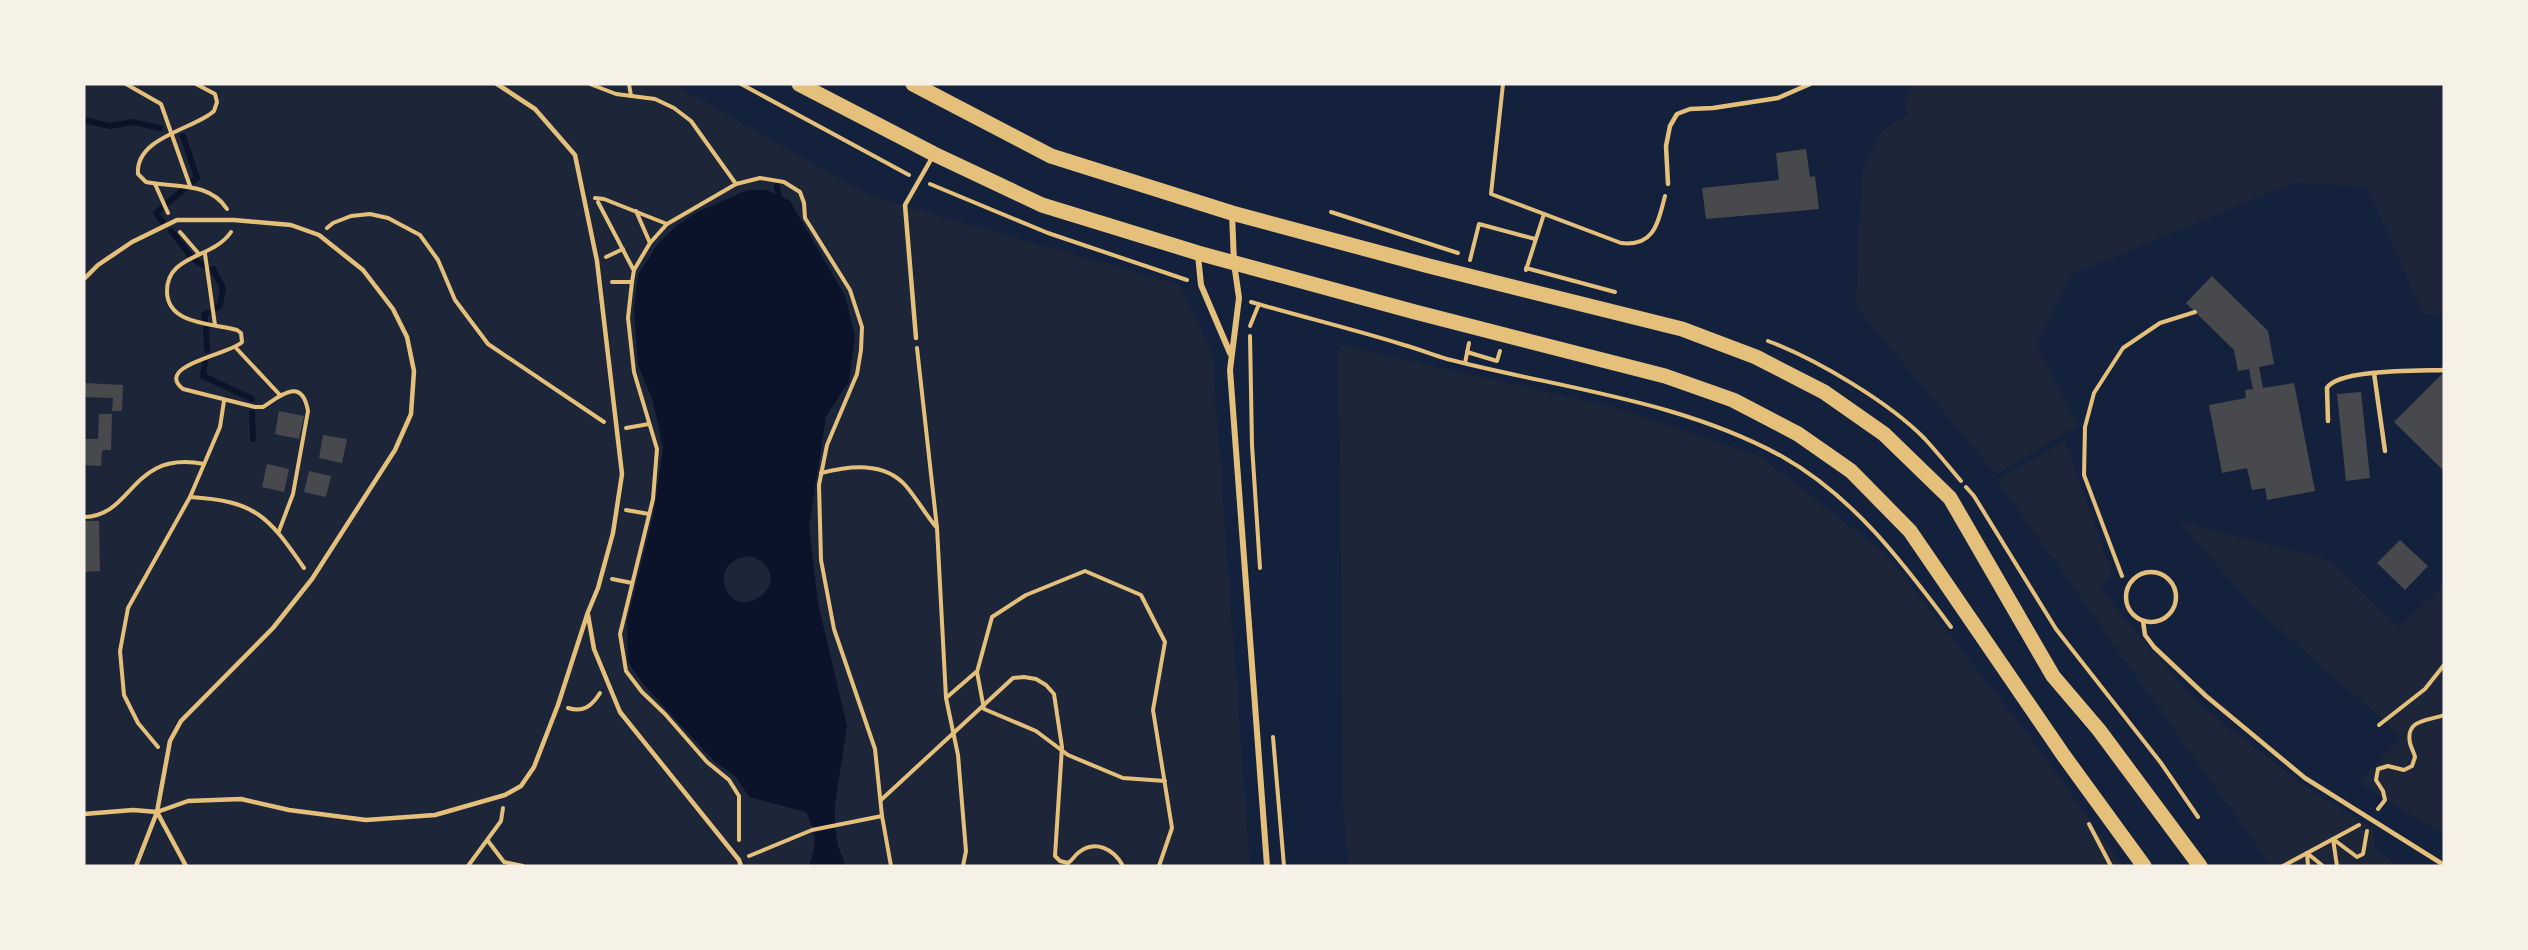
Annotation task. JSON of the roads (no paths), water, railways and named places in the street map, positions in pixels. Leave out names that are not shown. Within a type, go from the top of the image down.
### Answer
[{"type":"main road","points":[[799,84],[934,154],[1042,205],[1198,254],[1665,376],[1732,400],[1798,434],[1851,471],[1910,531],[2064,756],[2144,866]]},
{"type":"main road","points":[[913,84],[1051,156],[1232,213],[1466,276],[1682,329],[1756,357],[1824,392],[1884,434],[1950,498],[2054,676],[2099,730],[2200,866]]},
{"type":"street","points":[[1232,213],[1234,262],[1239,298],[1230,353],[1230,370],[1267,866]]},
{"type":"street","points":[[1198,254],[1202,285],[1230,353]]},
{"type":"lane","points":[[84,814],[133,810],[157,812],[188,801],[241,800],[290,810],[366,820],[435,815],[505,795],[521,786],[534,767],[558,705],[601,577],[617,509],[622,474],[600,282],[575,155],[535,109],[497,84]]},
{"type":"lane","points":[[1668,184],[1666,146],[1670,126],[1677,114],[1690,109],[1713,108],[1778,98],[1810,84]]},
{"type":"lane","points":[[916,338],[904,205],[934,154]]},
{"type":"lane","points":[[84,279],[98,265],[132,242],[172,222],[194,219],[234,220],[291,225],[319,235],[363,270],[393,309],[407,337],[414,371],[411,414],[395,450],[312,579],[273,628],[181,721],[170,741],[157,812],[136,866]]},
{"type":"lane","points":[[2328,421],[2327,388],[2336,379],[2374,373],[2444,370]]},
{"type":"lane","points":[[2374,373],[2385,451]]},
{"type":"lane","points":[[2143,621],[2163,620],[2171,613],[2176,603],[2176,593],[2165,576],[2145,573],[2135,578],[2126,596],[2128,606],[2134,615],[2143,621],[2145,635],[2154,647],[2206,696],[2305,778],[2444,865]]},
{"type":"lane","points":[[588,612],[594,649],[620,712],[740,863]]},
{"type":"lane","points":[[157,812],[186,866]]},
{"type":"waterway","points":[[84,120],[110,126],[133,122],[160,128]]},
{"type":"waterway","points":[[183,136],[197,178],[193,181]]},
{"type":"waterway","points":[[777,186],[780,202]]},
{"type":"waterway","points":[[168,203],[185,188]]},
{"type":"waterway","points":[[162,208],[156,213],[162,221]]},
{"type":"waterway","points":[[171,231],[190,255]]},
{"type":"waterway","points":[[196,261],[203,265]]},
{"type":"waterway","points":[[213,269],[223,288],[220,305],[216,308]]},
{"type":"waterway","points":[[205,320],[204,315],[208,313]]},
{"type":"waterway","points":[[206,329],[207,350]]},
{"type":"waterway","points":[[205,362],[203,376],[252,399]]},
{"type":"waterway","points":[[252,413],[253,439]]}]
